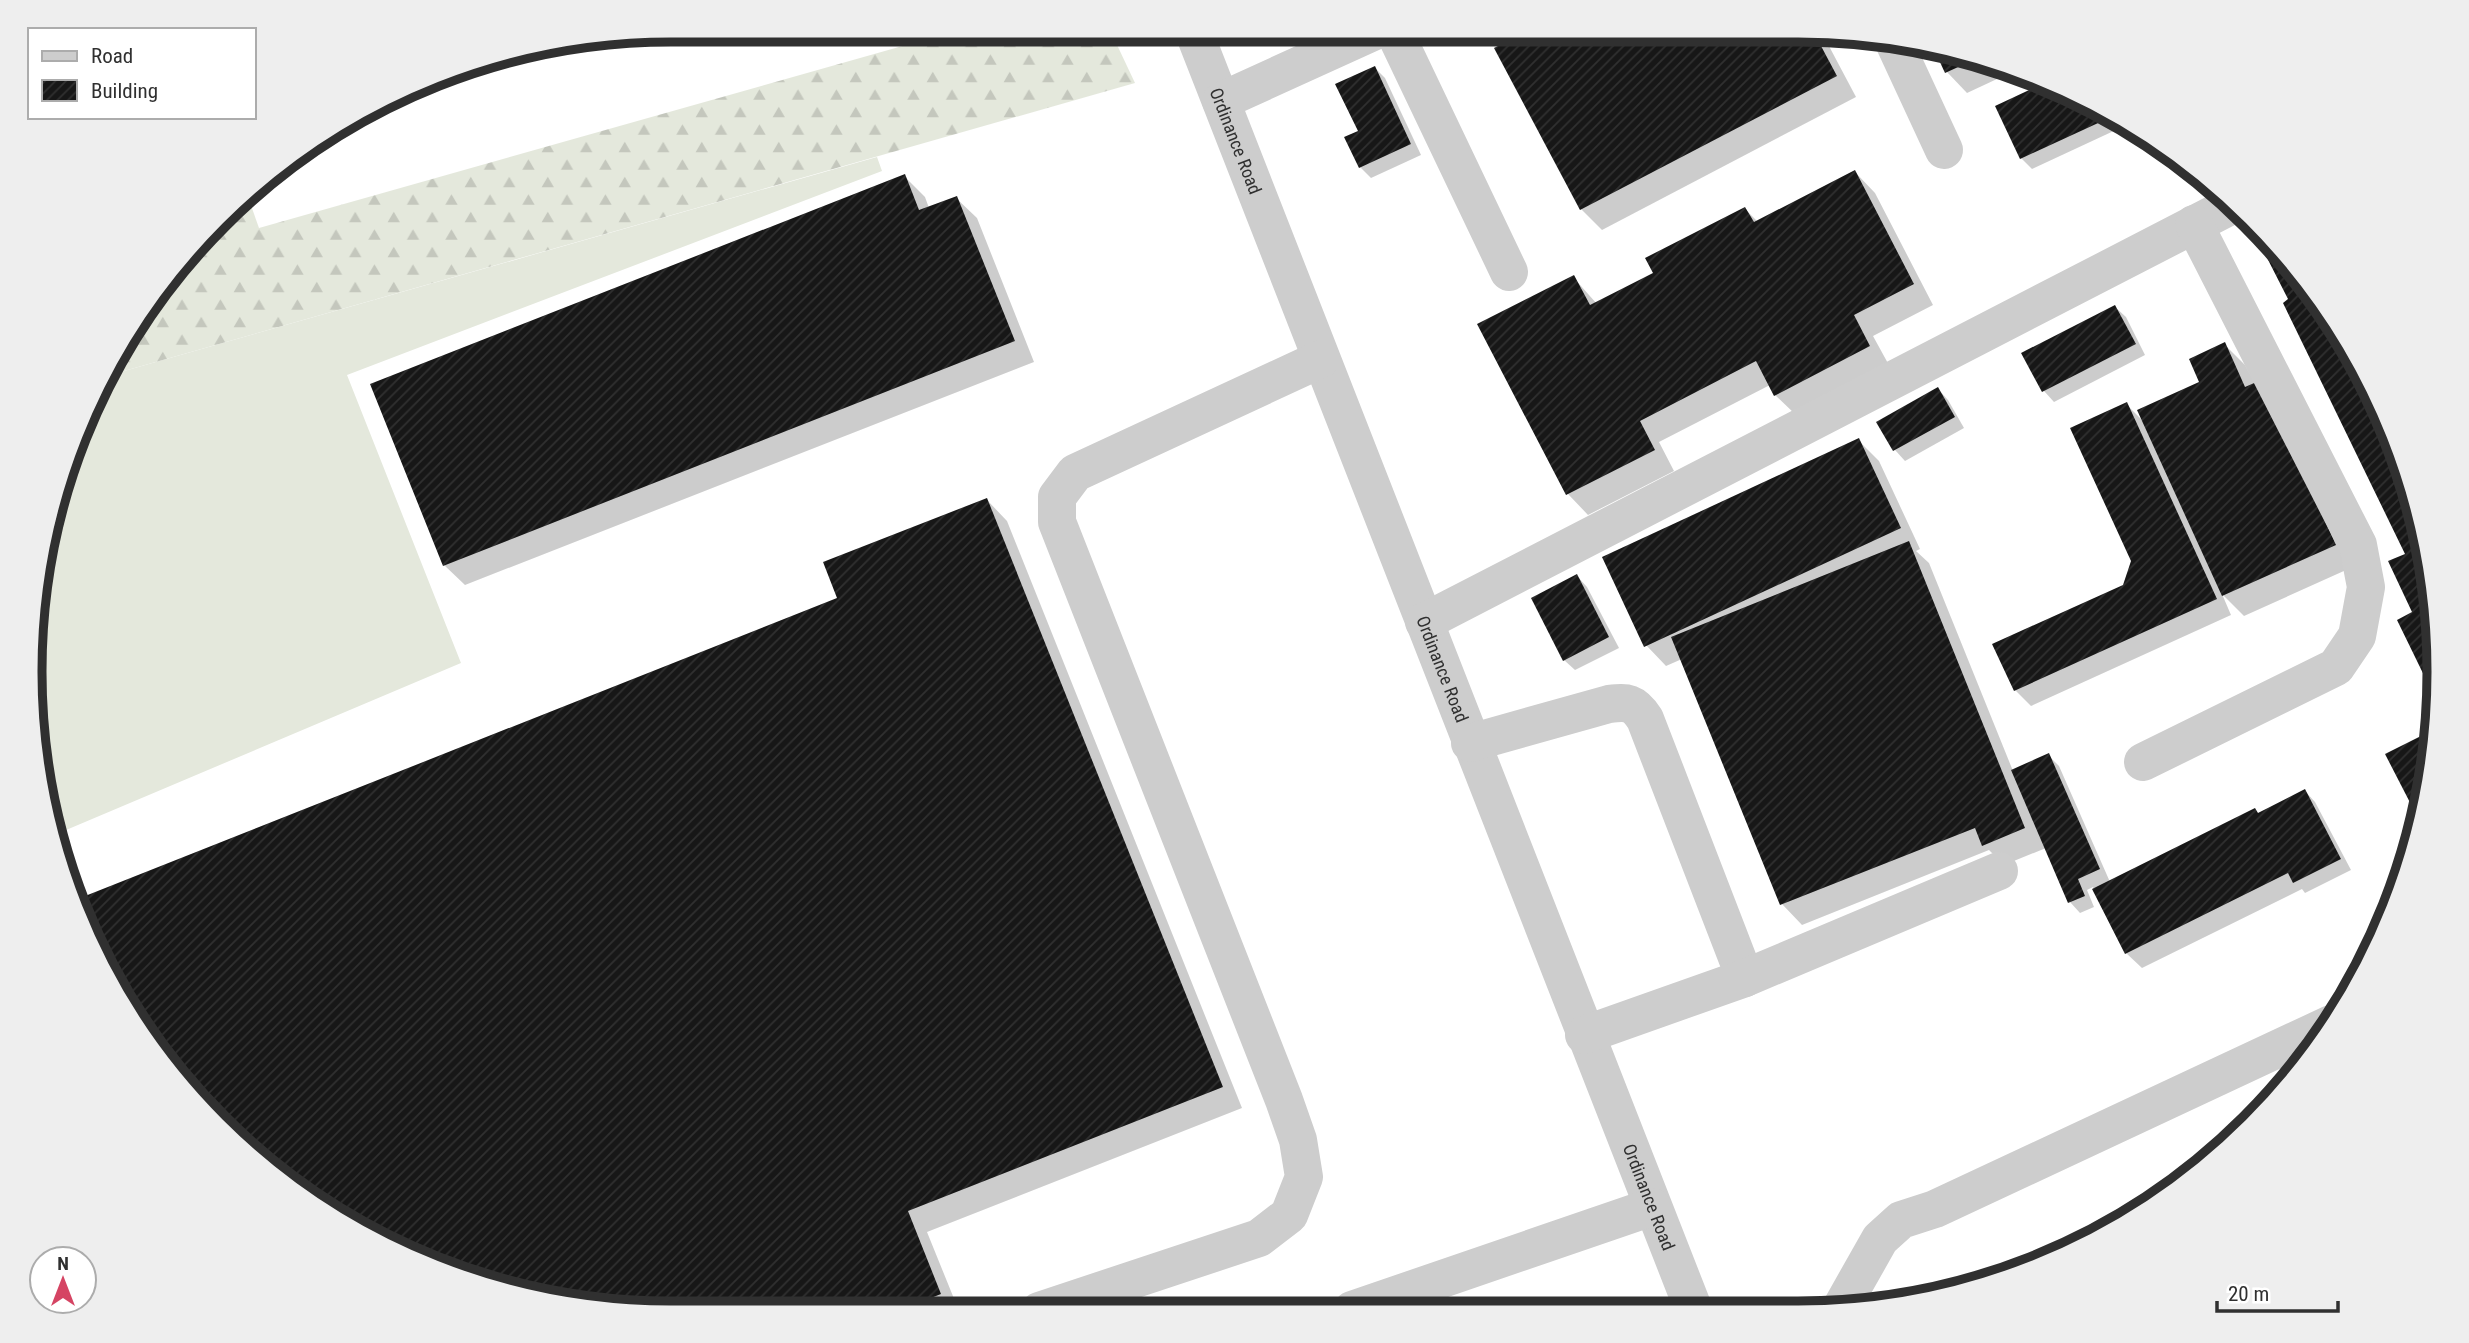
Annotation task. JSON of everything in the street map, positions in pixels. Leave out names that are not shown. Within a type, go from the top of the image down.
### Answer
[{"type":"street","name":"Ordinance Road","points":[[1198,42],[1651,1207],[1690,1301]]},
{"type":"street","points":[[1221,101],[1351,42]]},
{"type":"street","points":[[1399,42],[1508,272]]},
{"type":"street","points":[[1899,50],[1944,150]]},
{"type":"street","points":[[1424,622],[2225,209]]},
{"type":"street","points":[[2143,762],[2336,667],[2357,636],[2366,587],[2358,545],[2194,224]]},
{"type":"street","points":[[1069,1301],[1259,1238],[1289,1214],[1304,1177],[1298,1140],[1284,1100],[1057,522],[1057,497],[1075,472],[1321,359]]},
{"type":"street","points":[[1470,743],[1609,704],[1625,703],[1637,707],[1646,719],[1745,978]]},
{"type":"street","points":[[1584,1035],[1745,978],[1998,871]]},
{"type":"street","points":[[1849,1299],[1880,1239],[1901,1220],[1936,1209],[2313,1032]]},
{"type":"street","points":[[1378,1301],[1651,1207]]},
{"type":"green space","points":[[917,42],[1116,42],[1135,83],[118,373],[172,288],[198,256],[250,203],[259,228]]},
{"type":"green space","points":[[877,157],[882,171],[347,375],[461,663],[62,832],[47,754],[43,713],[43,630],[47,589],[63,509],[75,469],[118,373]]},
{"type":"building","points":[[1505,42],[1819,43],[1837,76],[1580,210],[1494,48]]},
{"type":"building","points":[[1938,58],[1964,64],[1945,73]]},
{"type":"building","points":[[1375,66],[1411,144],[1359,168],[1344,137],[1358,131],[1335,84]]},
{"type":"building","points":[[2033,88],[2103,121],[2020,159],[1995,106]]},
{"type":"building","points":[[1855,170],[1914,284],[1854,315],[1870,346],[1774,396],[1756,361],[1640,421],[1655,450],[1566,495],[1477,324],[1574,275],[1590,305],[1653,273],[1645,258],[1745,207],[1754,222]]},
{"type":"building","points":[[905,174],[919,210],[957,196],[1015,341],[443,566],[370,384]]},
{"type":"building","points":[[2262,248],[2297,288],[2343,357],[2369,410],[2394,469],[2406,509],[2422,589],[2427,681],[2397,620],[2412,612],[2388,561],[2405,554],[2283,303],[2288,299]]},
{"type":"building","points":[[2115,305],[2136,344],[2042,392],[2021,353]]},
{"type":"building","points":[[2225,342],[2245,387],[2261,380],[2336,545],[2222,596],[2137,410],[2199,382],[2189,359]]},
{"type":"building","points":[[1938,387],[1955,417],[1893,451],[1876,422]]},
{"type":"building","points":[[2127,402],[2217,599],[2014,691],[1992,644],[2123,585],[2131,561],[2070,428]]},
{"type":"building","points":[[1859,438],[1901,528],[1644,647],[1602,557]]},
{"type":"building","points":[[987,498],[1223,1087],[908,1211],[941,1294],[923,1301],[630,1300],[549,1289],[469,1268],[393,1236],[357,1217],[288,1171],[256,1145],[198,1087],[172,1055],[126,986],[84,896],[837,598],[823,562]]},
{"type":"building","points":[[1909,541],[2025,828],[1982,846],[1975,828],[1780,905],[1671,637]]},
{"type":"building","points":[[1577,574],[1609,637],[1563,661],[1531,598]]},
{"type":"building","points":[[2424,735],[2412,807],[2385,754]]},
{"type":"building","points":[[2049,753],[2100,869],[2078,879],[2085,896],[2068,903],[2011,770]]},
{"type":"building","points":[[2305,789],[2341,859],[2293,883],[2288,873],[2125,954],[2092,889],[2255,808],[2258,813]]}]
